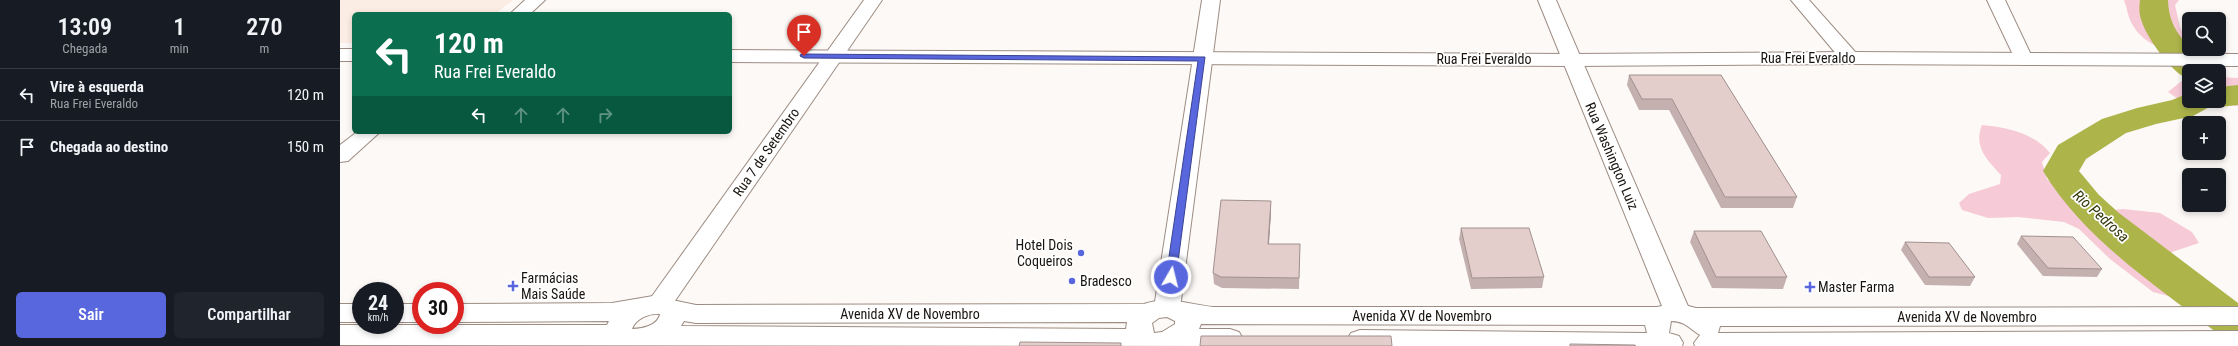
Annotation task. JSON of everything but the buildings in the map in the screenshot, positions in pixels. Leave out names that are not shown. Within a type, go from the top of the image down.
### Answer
[{"type":"street","points":[[521,12],[536,0]]},
{"type":"street","name":"Rua 7 de Setembro","points":[[656,308],[873,0]]},
{"type":"street","points":[[1166,311],[1211,0]]},
{"type":"street","name":"Rua Washington Luiz","points":[[1547,0],[1678,315]]},
{"type":"street","points":[[1800,0],[1850,58]]},
{"type":"street","points":[[1996,0],[2024,59]]},
{"type":"street","points":[[340,55],[352,55]]},
{"type":"street","name":"Rua Frei Everaldo","points":[[732,56],[1573,60],[1850,58],[2238,60]]},
{"type":"street","points":[[340,156],[368,134]]},
{"type":"street","points":[[656,308],[674,316],[671,323],[633,340],[617,329],[621,322],[656,308]]},
{"type":"street","name":"Avenida XV de Novembro","points":[[464,313],[612,312],[656,308],[696,314],[1166,311],[1220,316],[2238,316]]},
{"type":"street","points":[[1166,311],[1189,326],[1186,333],[1160,342],[1138,332],[1138,325],[1141,318],[1166,311]]},
{"type":"street","points":[[340,313],[352,313]]},
{"type":"street","points":[[1674,344],[1662,336],[1658,329],[1657,322],[1678,315],[1710,330],[1710,337],[1705,345]]},
{"type":"street","name":"Avenida XV de Novembro","points":[[340,335],[633,340],[1674,344]]},
{"type":"street","name":"Avenida XV de Novembro","points":[[1705,345],[1754,342],[2229,341]]},
{"type":"shaded area","points":[[340,0],[513,0],[498,12],[352,12],[352,43],[340,43]]},
{"type":"shaded area","points":[[2124,0],[2179,0],[2175,5],[2182,31],[2182,49],[2165,49],[2149,42],[2137,31],[2129,18]]},
{"type":"shaded area","points":[[2226,77],[2238,78],[2238,106],[2226,104]]},
{"type":"shaded area","points":[[2182,81],[2182,99],[2178,99],[2168,92]]},
{"type":"shaded area","points":[[1982,125],[2010,129],[2036,140],[2050,153],[2042,162],[2047,179],[2076,204],[2104,211],[2123,209],[2160,213],[2192,232],[2199,243],[2172,252],[2165,263],[2174,286],[2172,297],[2153,292],[2110,259],[2079,229],[2064,222],[2018,217],[1988,218],[1962,210],[1959,203],[1969,194],[2000,184],[2001,175],[1986,158],[1980,146],[1979,140]]},
{"type":"waterway","points":[[2154,0],[2154,11],[2160,30],[2172,48],[2187,64]]},
{"type":"waterway","name":"Rio Pedrosa","points":[[2226,96],[2238,95]]},
{"type":"waterway","name":"Rio Pedrosa","points":[[2183,108],[2149,115],[2114,126],[2071,153],[2061,171],[2076,193],[2105,222],[2149,258],[2238,326]]},
{"type":"place","name":"Hotel Dois Coqueiros","points":[[1081,253]]},
{"type":"place","name":"Bradesco","points":[[1072,281]]},
{"type":"place","name":"Farmácias Mais Saúde","points":[[513,286]]},
{"type":"place","name":"Master Farma","points":[[1810,287]]},
{"type":"route","points":[[804,56],[1202,58],[1171,277]]}]
